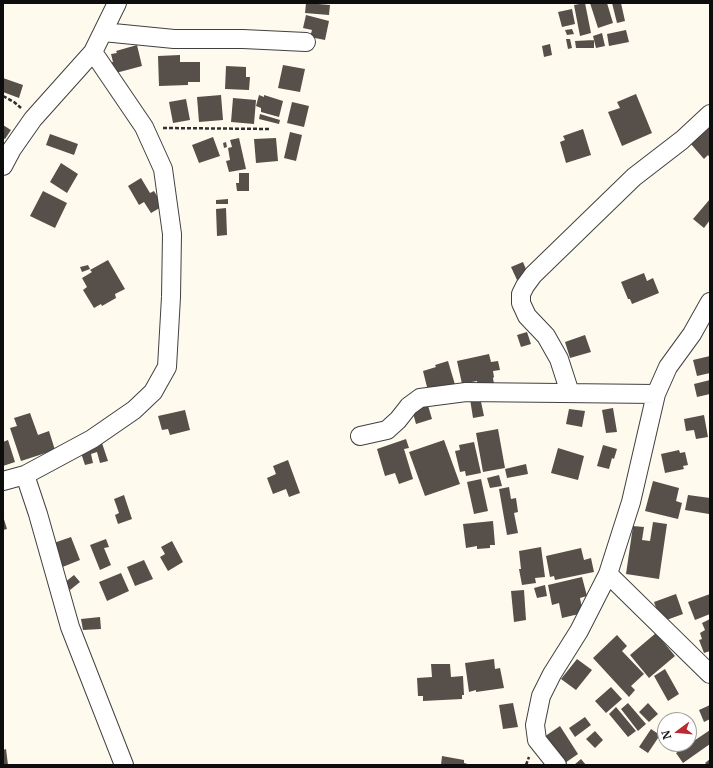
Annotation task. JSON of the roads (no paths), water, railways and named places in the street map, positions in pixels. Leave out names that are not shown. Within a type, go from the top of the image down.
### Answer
[{"type":"street","points":[[3,166],[12,149],[33,118],[93,52],[117,3]]},
{"type":"street","points":[[103,32],[174,38],[306,42]]},
{"type":"street","points":[[3,481],[24,475],[92,439],[134,410],[153,392],[167,367],[171,297],[172,234],[163,169],[144,128],[93,52]]},
{"type":"street","points":[[570,393],[559,359],[546,336],[527,316],[521,303],[521,294],[525,286],[533,275],[634,176],[682,140],[710,114]]},
{"type":"street","points":[[557,765],[537,740],[535,725],[541,696],[552,674],[579,631],[608,574],[631,502],[656,394],[668,367],[692,334],[710,302]]},
{"type":"street","points":[[360,436],[387,430],[398,420],[409,406],[420,398],[466,392],[656,394]]},
{"type":"street","points":[[24,475],[38,514],[70,627],[124,765]]},
{"type":"street","points":[[608,574],[710,674]]}]
